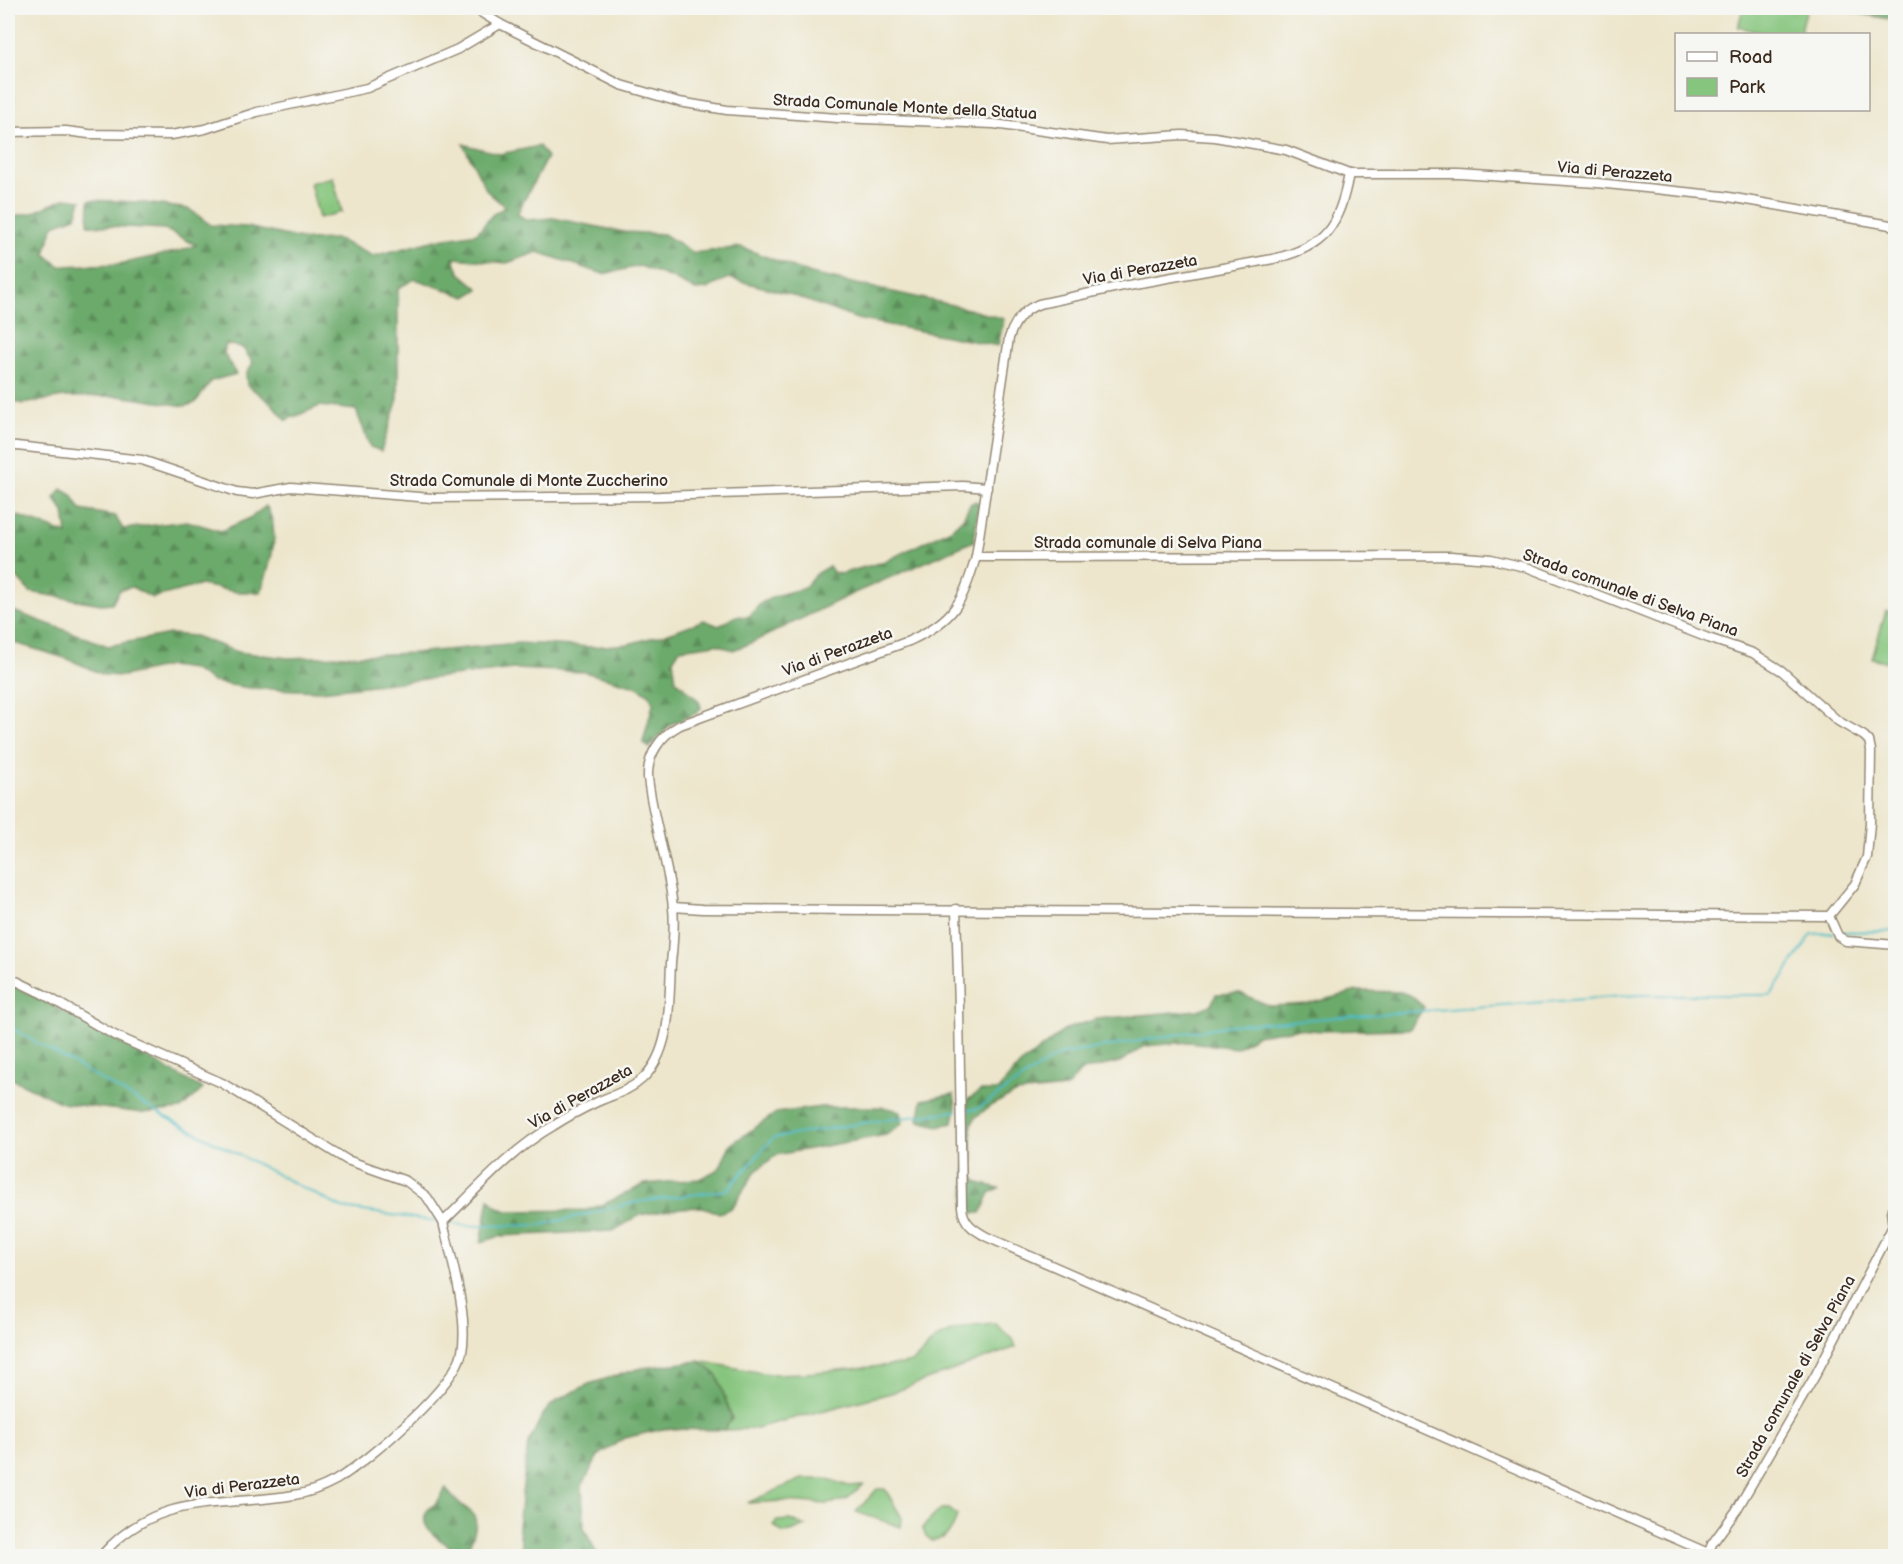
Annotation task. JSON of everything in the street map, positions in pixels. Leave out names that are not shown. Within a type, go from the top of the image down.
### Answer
[{"type":"street","name":"Strada Comunale Monte della Statua","points":[[474,8],[500,24],[621,85],[680,102],[727,110],[838,118],[994,124],[1107,140],[1182,135],[1215,137],[1286,150],[1349,174]]},
{"type":"street","points":[[8,132],[66,131],[89,134],[171,135],[205,129],[257,112],[367,88],[458,49],[500,24]]},
{"type":"street","name":"Via di Perazzeta","points":[[101,1557],[133,1527],[164,1511],[209,1503],[295,1495],[323,1486],[361,1463],[413,1417],[448,1379],[462,1352],[463,1337],[460,1304],[443,1221],[501,1165],[531,1140],[575,1113],[632,1087],[648,1072],[657,1057],[666,1029],[674,925],[673,907],[648,778],[650,760],[663,738],[674,728],[879,652],[927,631],[958,605],[965,592],[976,557],[1009,338],[1015,323],[1027,310],[1039,304],[1123,285],[1237,267],[1297,252],[1321,238],[1334,223],[1342,206],[1349,174],[1459,174],[1597,183],[1723,196],[1896,226]]},
{"type":"street","name":"Strada Comunale di Monte Zuccherino","points":[[8,445],[142,460],[249,494],[287,487],[425,498],[660,496],[963,486],[987,488]]},
{"type":"street","name":"Strada comunale di Selva Piana","points":[[976,557],[1451,556],[1481,558],[1528,568],[1708,638],[1753,653],[1782,671],[1838,721],[1864,736],[1870,744],[1870,823],[1867,857],[1855,884],[1829,916]]},
{"type":"street","points":[[673,907],[1829,916],[1838,936],[1846,940],[1896,945]]},
{"type":"street","points":[[956,909],[962,1207],[964,1218],[970,1226],[987,1237],[1707,1555]]},
{"type":"street","points":[[8,977],[43,994],[108,1032],[222,1083],[353,1163],[396,1176],[410,1183],[431,1201],[443,1221]]},
{"type":"street","name":"Strada comunale di Selva Piana","points":[[1707,1555],[1712,1544],[1736,1511],[1834,1343],[1893,1226],[1892,1212],[1896,1205]]},
{"type":"green space","points":[[1743,8],[1807,8],[1800,33],[1764,33],[1738,27]]},
{"type":"green space","points":[[1830,8],[1895,8],[1895,20],[1835,9]]},
{"type":"green space","points":[[463,144],[500,154],[539,146],[547,157],[517,214],[527,220],[553,218],[624,232],[664,234],[693,253],[741,247],[811,274],[957,306],[1004,319],[998,346],[857,319],[789,294],[728,278],[707,289],[695,290],[640,266],[603,274],[538,252],[507,263],[454,258],[459,272],[479,289],[466,297],[415,279],[398,288],[398,399],[381,451],[370,447],[356,410],[320,406],[286,420],[271,403],[247,385],[246,374],[253,363],[243,348],[226,344],[224,353],[236,374],[211,381],[195,403],[185,406],[118,396],[64,397],[23,404],[8,400],[8,217],[32,213],[66,198],[81,200],[76,217],[54,225],[45,254],[60,266],[119,264],[180,251],[196,245],[164,229],[88,225],[89,200],[139,202],[189,209],[211,225],[247,227],[306,240],[337,239],[373,256],[440,239],[477,233],[492,215],[505,207],[487,191]]},
{"type":"green space","points":[[333,177],[342,212],[319,218],[310,183]]},
{"type":"green space","points":[[62,489],[72,495],[81,510],[115,516],[123,529],[187,521],[221,531],[250,518],[266,506],[271,516],[274,538],[271,560],[261,592],[237,592],[201,585],[152,598],[132,587],[120,590],[112,603],[101,604],[30,592],[8,568],[8,512],[67,534],[64,512],[54,498]]},
{"type":"green space","points":[[976,501],[979,504],[974,541],[852,594],[733,650],[716,644],[680,649],[673,660],[676,680],[699,701],[701,708],[697,713],[671,724],[649,748],[643,742],[653,704],[650,695],[636,686],[584,672],[514,669],[321,691],[249,688],[213,682],[192,669],[169,666],[123,676],[104,675],[68,659],[8,641],[8,609],[108,646],[170,634],[195,636],[237,652],[288,658],[413,653],[518,643],[592,647],[628,644],[666,634],[704,620],[719,626],[736,616],[748,617],[761,603],[775,596],[804,588],[817,573],[829,566],[833,572],[840,574],[886,561],[951,529],[963,518],[970,504]]},
{"type":"green space","points":[[1886,611],[1895,614],[1895,664],[1872,658]]},
{"type":"green space","points":[[8,983],[82,1021],[203,1089],[181,1109],[143,1113],[62,1103],[8,1077]]},
{"type":"green space","points":[[1357,991],[1401,992],[1411,996],[1424,1007],[1410,1029],[1322,1031],[1296,1029],[1257,1035],[1236,1048],[1190,1042],[1145,1046],[1120,1062],[1081,1071],[1066,1088],[1016,1093],[992,1105],[976,1117],[971,1125],[974,1178],[979,1183],[999,1188],[990,1193],[981,1213],[971,1213],[965,1206],[967,1100],[981,1091],[997,1091],[1020,1065],[1066,1029],[1096,1019],[1198,1010],[1211,1005],[1216,994],[1240,993],[1270,1006],[1308,1004]]},
{"type":"green space","points":[[954,1094],[956,1107],[953,1123],[939,1126],[918,1121],[922,1100]]},
{"type":"green space","points":[[821,1107],[883,1107],[901,1111],[903,1123],[886,1135],[776,1155],[755,1172],[732,1208],[719,1213],[703,1207],[681,1208],[640,1215],[613,1231],[501,1236],[481,1242],[489,1198],[495,1205],[506,1211],[587,1210],[645,1184],[699,1179],[719,1169],[730,1145],[776,1113]]},
{"type":"green space","points":[[995,1324],[1013,1339],[1016,1347],[891,1393],[752,1429],[724,1430],[732,1418],[717,1375],[699,1361],[768,1374],[807,1373],[903,1364],[915,1360],[935,1340],[952,1330]]},
{"type":"green space","points":[[699,1361],[717,1375],[732,1419],[724,1430],[663,1429],[625,1438],[598,1456],[582,1486],[584,1528],[597,1554],[601,1556],[524,1556],[518,1526],[528,1444],[549,1407],[589,1384],[641,1368]]},
{"type":"green space","points":[[802,1479],[825,1479],[849,1486],[863,1485],[846,1500],[827,1504],[783,1501],[747,1503]]},
{"type":"green space","points":[[446,1488],[452,1497],[471,1512],[476,1523],[469,1546],[456,1551],[433,1534],[425,1523],[427,1511],[438,1501]]},
{"type":"green space","points":[[877,1489],[885,1489],[902,1518],[901,1527],[856,1512]]},
{"type":"green space","points":[[941,1509],[949,1509],[957,1515],[956,1520],[946,1536],[932,1541],[922,1528]]},
{"type":"green space","points":[[789,1520],[806,1526],[783,1533],[773,1525],[777,1521]]},
{"type":"waterway","points":[[1840,932],[1896,931]]},
{"type":"waterway","points":[[963,1110],[977,1109],[1058,1055],[1231,1025],[1638,995],[1771,995],[1812,934],[1834,933]]},
{"type":"waterway","points":[[8,1026],[166,1117],[342,1208],[441,1222]]},
{"type":"waterway","points":[[446,1223],[470,1226],[541,1225],[637,1202],[727,1190],[773,1138],[862,1123],[957,1111]]}]
